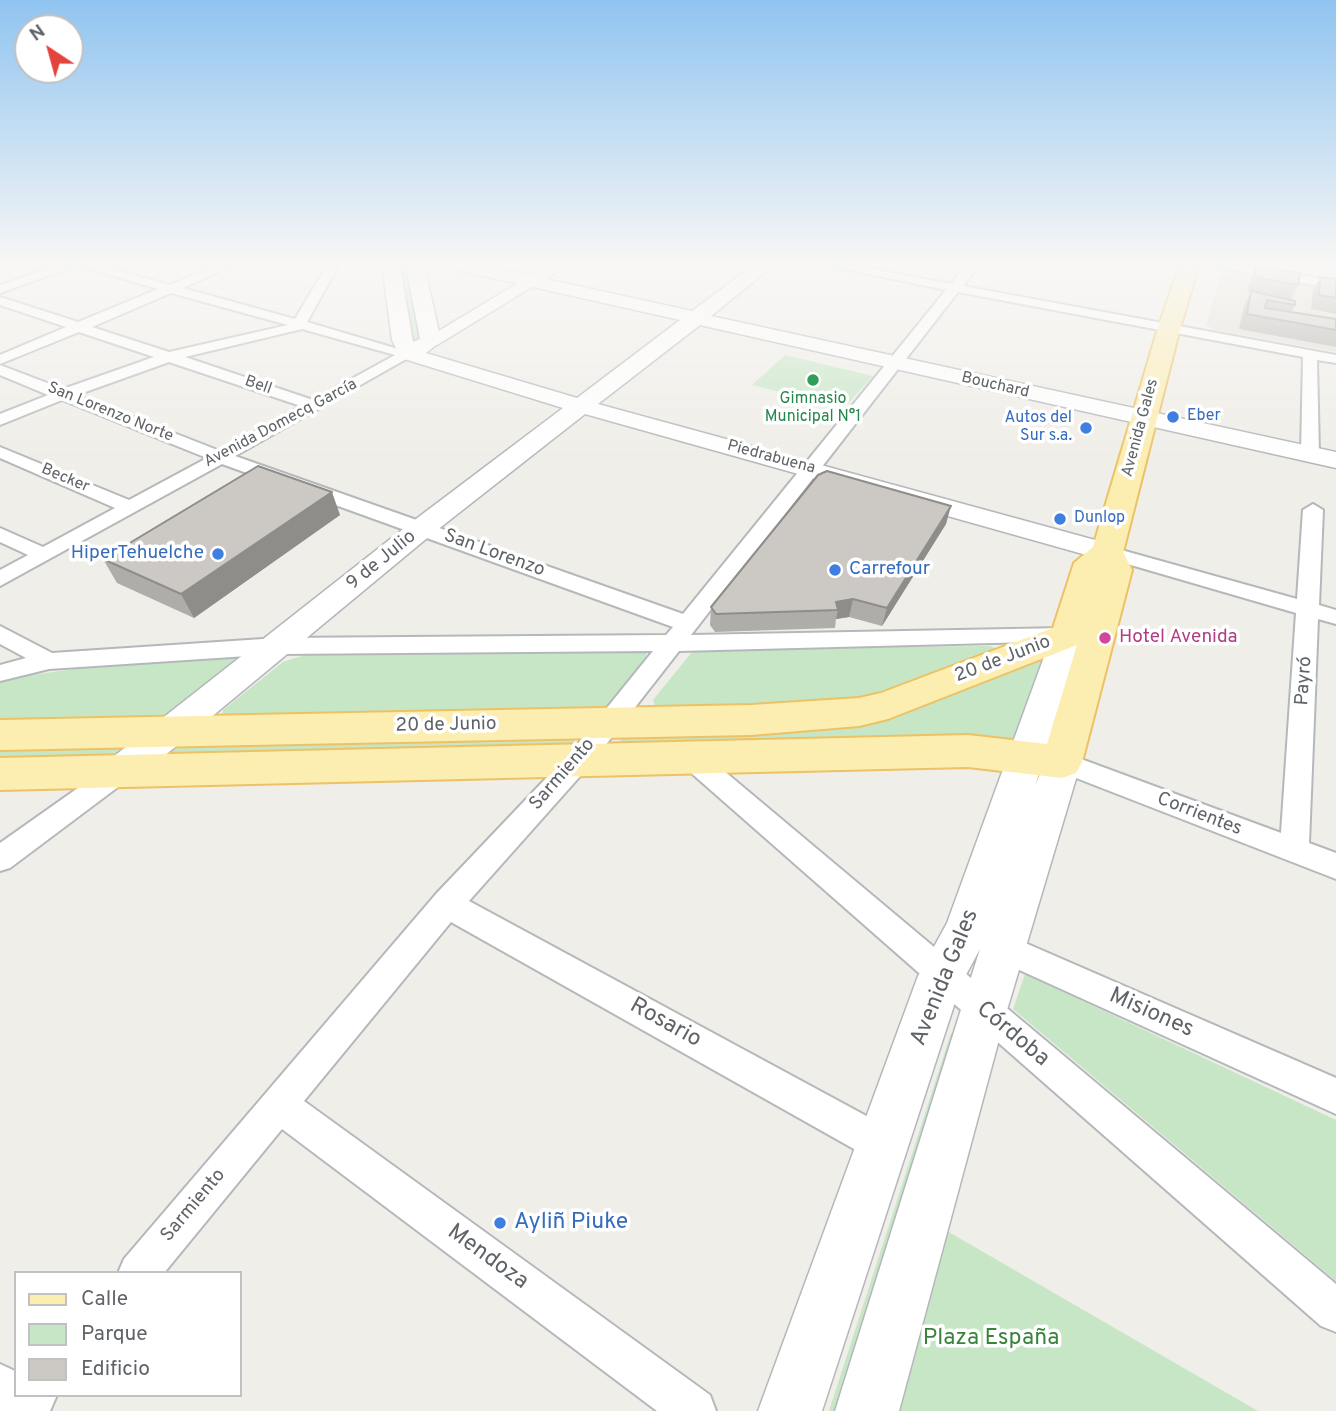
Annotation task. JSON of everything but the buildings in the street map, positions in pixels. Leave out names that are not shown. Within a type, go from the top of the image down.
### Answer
[{"type":"main road","points":[[401,331],[408,354]]},
{"type":"main road","points":[[429,331],[431,341]]},
{"type":"main road","name":"9 de Julio","points":[[121,771],[422,528],[678,331]]},
{"type":"main road","name":"Bouchard","points":[[748,331],[1336,460]]},
{"type":"main road","name":"Avenida Gales","points":[[867,1411],[983,1010],[985,940],[1044,761],[1116,570],[1107,552],[1168,331]]},
{"type":"main road","name":"Avenida Domecq García","points":[[408,354],[431,341]]},
{"type":"main road","name":"Piedrabuena","points":[[408,354],[580,406],[812,468],[1107,552]]},
{"type":"main road","name":"Avenida Gales","points":[[1044,761],[1068,635],[1090,563],[1107,552]]},
{"type":"main road","name":"20 de Junio","points":[[0,735],[751,720],[859,712],[888,705],[1068,635]]},
{"type":"main road","name":"20 de Junio","points":[[0,774],[581,758],[968,751],[1044,761]]},
{"type":"main road","name":"Avenida Gales","points":[[790,1411],[942,976],[985,940]]},
{"type":"street","points":[[0,360],[74,331]]},
{"type":"street","name":"Bell","points":[[96,331],[317,406]]},
{"type":"street","points":[[0,420],[171,356],[286,331]]},
{"type":"street","points":[[317,331],[408,354]]},
{"type":"street","name":"Avenida Domecq García","points":[[431,341],[448,331]]},
{"type":"street","name":"Sarmiento","points":[[140,1271],[447,904],[581,758],[920,331]]},
{"type":"street","points":[[1184,331],[1336,359]]},
{"type":"street","name":"Avenida Domecq García","points":[[0,579],[408,354]]},
{"type":"street","points":[[1310,355],[1310,454]]},
{"type":"street","name":"San Lorenzo Norte","points":[[0,370],[220,457]]},
{"type":"street","name":"Becker","points":[[0,452],[130,507]]},
{"type":"street","name":"San Lorenzo","points":[[220,457],[688,624]]},
{"type":"street","name":"Payró","points":[[1294,851],[1313,510]]},
{"type":"street","points":[[0,534],[43,555]]},
{"type":"street","name":"Piedrabuena","points":[[1107,552],[1336,617]]},
{"type":"street","points":[[0,634],[49,661]]},
{"type":"street","name":"20 de Junio","points":[[0,673],[49,661],[278,646],[673,643],[1068,635]]},
{"type":"street","name":"Córdoba","points":[[690,757],[942,976],[1336,1311]]},
{"type":"street","name":"Corrientes","points":[[1044,761],[1336,866]]},
{"type":"street","name":"9 de Julio","points":[[0,859],[121,771]]},
{"type":"street","name":"Rosario","points":[[447,904],[883,1145]]},
{"type":"street","name":"Misiones","points":[[985,940],[1336,1096]]},
{"type":"street","name":"Mendoza","points":[[279,1105],[694,1411]]},
{"type":"street","points":[[0,1386],[15,1411]]},
{"type":"street","points":[[21,1411],[33,1397]]},
{"type":"shaded area","points":[[1220,331],[1336,331],[1336,352]]},
{"type":"green space","points":[[410,331],[420,331],[419,339],[411,339]]},
{"type":"green space","name":"Gimnasio Municipal N°1","points":[[785,355],[873,376],[844,408],[752,385]]},
{"type":"green space","points":[[990,646],[1001,651],[878,701],[656,709],[653,700],[692,652],[699,649]]},
{"type":"green space","points":[[635,649],[646,653],[647,659],[609,706],[599,712],[222,719],[223,710],[283,662],[311,653]]},
{"type":"green space","points":[[235,655],[238,658],[236,664],[176,710],[160,718],[0,726],[0,679],[143,660]]},
{"type":"green space","points":[[1037,657],[1042,659],[1044,664],[1017,739],[1012,741],[612,748],[630,732],[870,724]]},
{"type":"green space","points":[[575,738],[573,746],[167,759],[159,752],[169,745]]},
{"type":"green space","points":[[0,742],[125,745],[126,754],[113,761],[0,767]]},
{"type":"green space","points":[[1025,974],[1336,1120],[1336,1281],[1013,1009]]},
{"type":"green space","points":[[951,1033],[962,1039],[846,1411],[829,1411]]},
{"type":"green space","name":"Plaza España","points":[[947,1231],[1258,1411],[897,1411]]},
{"type":"place","name":"Gimnasio Municipal N°1","points":[[813,380]]},
{"type":"place","name":"Eber","points":[[1173,417]]},
{"type":"place","name":"Autos del Sur s.a.","points":[[1086,428]]},
{"type":"place","name":"Dunlop","points":[[1060,519]]},
{"type":"place","name":"HiperTehuelche","points":[[218,554]]},
{"type":"place","name":"Carrefour","points":[[835,570]]},
{"type":"place","name":"Hotel Avenida","points":[[1105,638]]},
{"type":"place","name":"Ayliñ Piuke","points":[[500,1223]]}]
